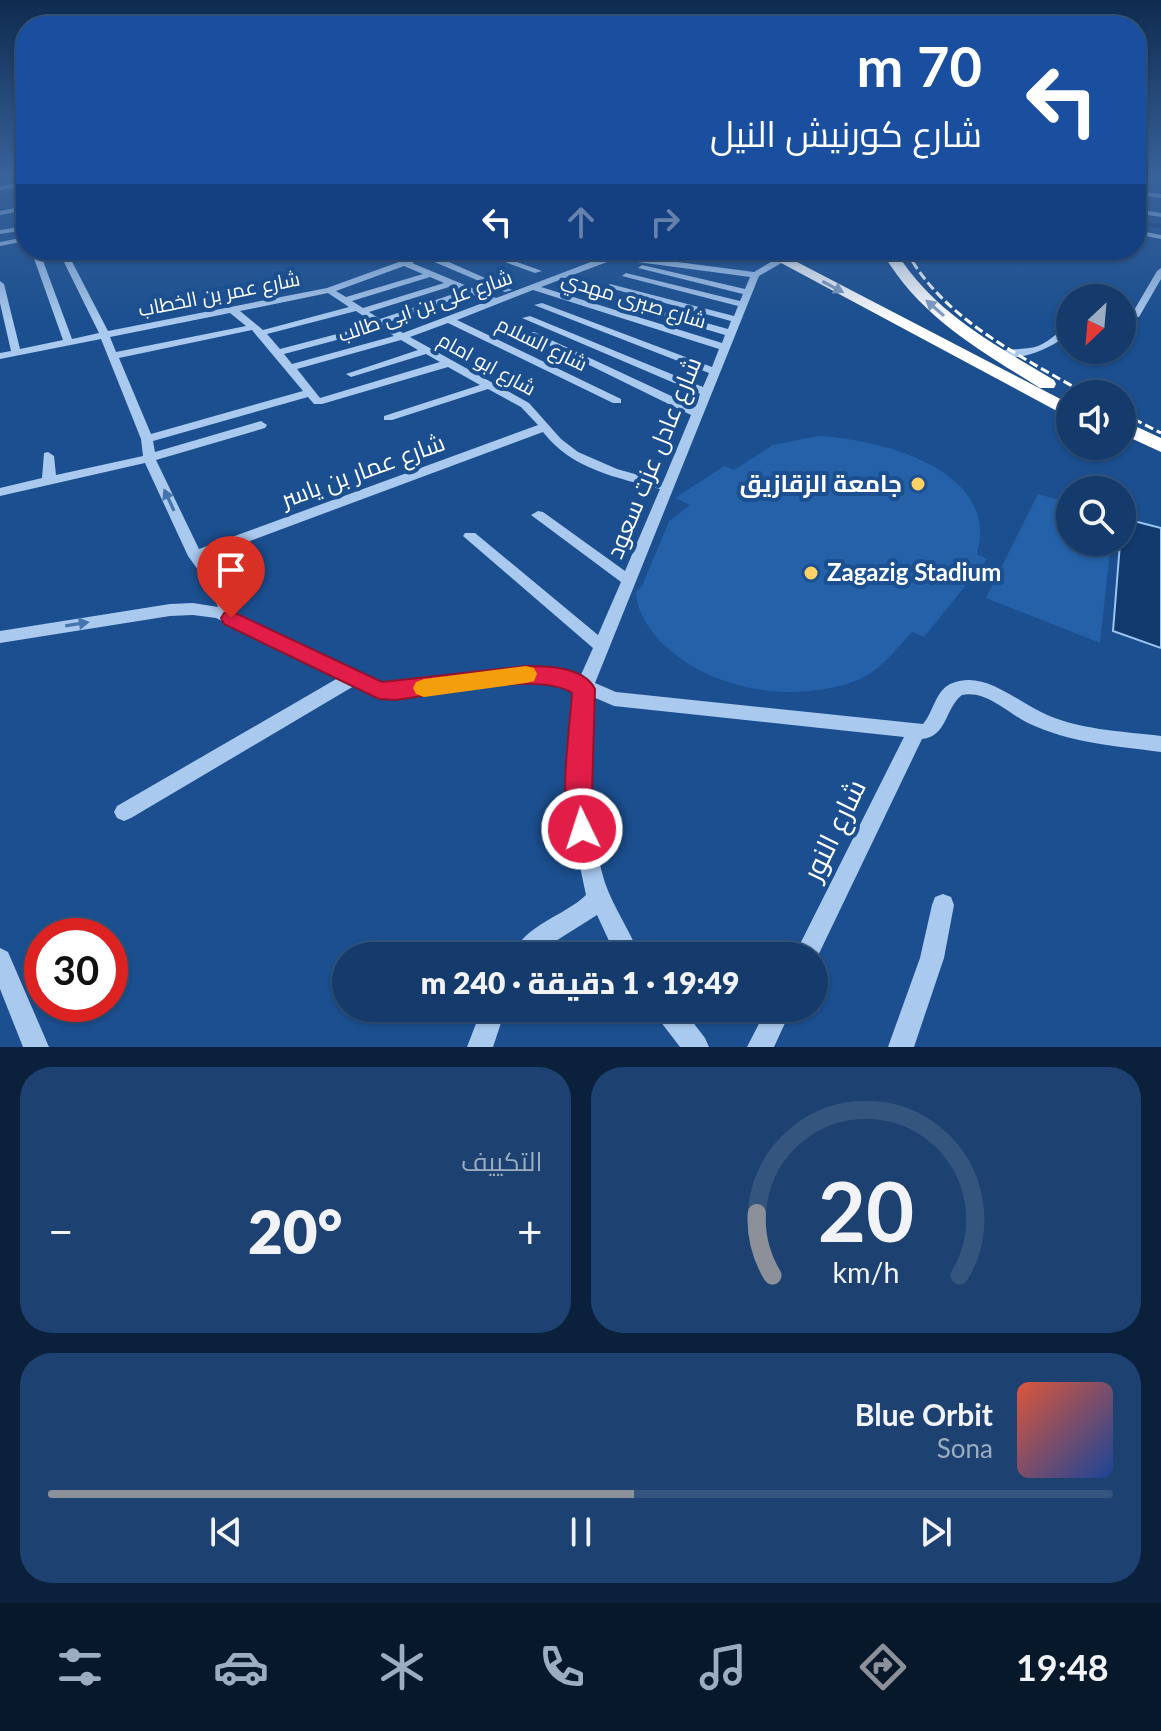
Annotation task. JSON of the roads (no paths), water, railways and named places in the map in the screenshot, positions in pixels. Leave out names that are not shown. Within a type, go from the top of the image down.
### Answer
[{"type":"highway","points":[[784,260],[951,351],[1056,392]]},
{"type":"highway","points":[[894,260],[912,287],[982,348],[982,354],[972,356],[951,351]]},
{"type":"highway","points":[[964,332],[999,354],[1026,380],[1056,402]]},
{"type":"highway","points":[[1136,433],[1161,446]]},
{"type":"highway","points":[[1136,447],[1161,460]]},
{"type":"street","points":[[4,232],[13,241]]},
{"type":"street","points":[[0,244],[16,241]]},
{"type":"street","points":[[39,260],[68,341]]},
{"type":"street","points":[[67,260],[104,334],[147,439],[149,458],[195,556],[216,583],[231,618]]},
{"type":"street","name":"شارع عمر بن الخطاب","points":[[0,356],[329,290],[417,260]]},
{"type":"street","points":[[436,260],[508,290]]},
{"type":"street","points":[[506,260],[538,271]]},
{"type":"street","name":"شارع على بن ابى طالب","points":[[289,368],[402,337],[605,260]]},
{"type":"street","points":[[644,260],[755,275],[780,260]]},
{"type":"street","points":[[407,264],[497,302]]},
{"type":"street","points":[[345,300],[450,266]]},
{"type":"street","points":[[642,268],[744,298]]},
{"type":"street","points":[[1136,315],[1161,271]]},
{"type":"street","name":"شارع عادل عزت سعود","points":[[621,942],[598,892],[582,829],[579,795],[584,689],[755,275]]},
{"type":"street","points":[[626,276],[744,298]]},
{"type":"street","points":[[112,356],[359,309],[452,283]]},
{"type":"street","points":[[0,284],[16,352]]},
{"type":"street","points":[[610,287],[736,319]]},
{"type":"street","name":"شارع صبرى مهدي","points":[[534,288],[724,347]]},
{"type":"street","name":"شارع ابو امام","points":[[329,290],[402,337],[532,410],[562,446],[589,462],[666,487]]},
{"type":"street","points":[[277,353],[381,324],[470,291]]},
{"type":"street","points":[[612,300],[730,333]]},
{"type":"street","points":[[539,305],[714,371]]},
{"type":"street","points":[[233,310],[258,330],[318,402],[450,363]]},
{"type":"street","points":[[527,318],[706,392]]},
{"type":"street","name":"شارع السلام","points":[[450,320],[617,401]]},
{"type":"street","points":[[641,344],[667,329]]},
{"type":"street","points":[[531,334],[697,413]]},
{"type":"street","points":[[999,354],[1042,350],[1056,342]]},
{"type":"street","points":[[351,374],[426,351]]},
{"type":"street","points":[[388,418],[490,385]]},
{"type":"street","points":[[147,439],[310,393]]},
{"type":"street","points":[[0,492],[149,458],[261,425]]},
{"type":"street","name":"شارع عمار بن ياسر","points":[[195,556],[545,427]]},
{"type":"street","points":[[48,456],[48,482]]},
{"type":"street","points":[[538,515],[628,580]]},
{"type":"street","points":[[470,536],[601,646]]},
{"type":"street","points":[[0,637],[182,609],[211,611],[379,690],[396,691],[539,674],[562,677],[584,689],[614,699],[926,732],[935,726],[951,692],[958,688],[976,687],[1062,729],[1161,744]]},
{"type":"street","points":[[124,812],[353,678]]},
{"type":"street","name":"شارع النور","points":[[813,942],[917,731]]},
{"type":"street","points":[[537,942],[592,906],[598,892]]},
{"type":"street","points":[[901,1047],[932,958],[943,905]]},
{"type":"street","points":[[0,960],[36,1047]]},
{"type":"street","points":[[480,1047],[489,1022]]},
{"type":"street","points":[[677,1022],[696,1047]]},
{"type":"street","points":[[760,1047],[773,1022]]},
{"type":"waterway","points":[[1154,225],[1161,226]]},
{"type":"railway","points":[[912,260],[940,296],[962,316],[985,334],[1062,380]]},
{"type":"railway","points":[[1136,420],[1161,433]]},
{"type":"place","name":"جامعة الزقازيق","points":[[918,484]]},
{"type":"place","name":"Zagazig Stadium","points":[[811,573]]}]
